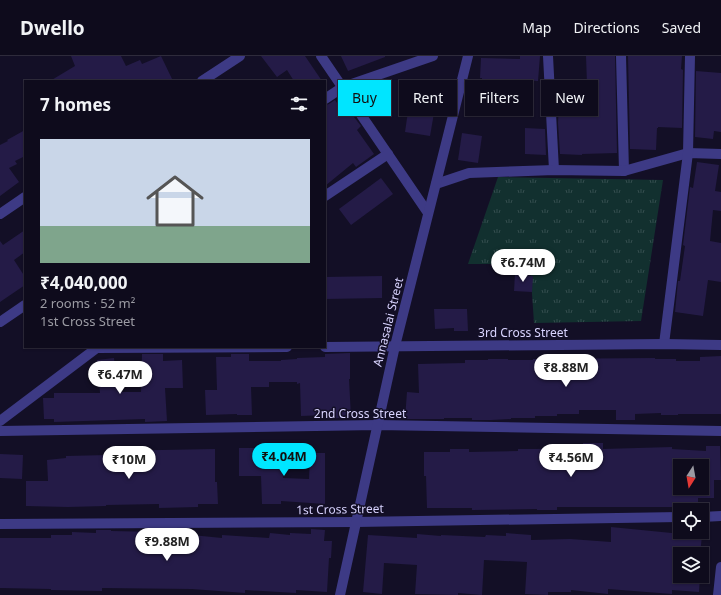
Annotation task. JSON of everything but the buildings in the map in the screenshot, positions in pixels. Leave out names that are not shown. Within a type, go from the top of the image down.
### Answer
[{"type":"street","points":[[204,80],[240,56]]},
{"type":"street","points":[[321,56],[338,80]]},
{"type":"street","points":[[363,80],[433,56]]},
{"type":"street","name":"Annasalai Street","points":[[340,595],[395,346],[468,56]]},
{"type":"street","points":[[548,56],[554,170]]},
{"type":"street","points":[[621,56],[624,171]]},
{"type":"street","points":[[664,344],[688,153],[690,56]]},
{"type":"street","points":[[326,98],[338,90]]},
{"type":"street","points":[[362,116],[428,213]]},
{"type":"street","points":[[436,184],[469,173],[554,170],[624,171],[688,153],[721,154]]},
{"type":"street","points":[[326,195],[388,154]]},
{"type":"street","points":[[0,214],[24,198]]},
{"type":"street","points":[[0,322],[24,306]]},
{"type":"street","name":"3rd Cross Street","points":[[326,347],[664,344],[721,345]]},
{"type":"street","points":[[0,421],[97,348]]},
{"type":"street","name":"2nd Cross Street","points":[[0,431],[378,425],[721,431]]},
{"type":"street","points":[[709,517],[721,516]]},
{"type":"street","name":"1st Cross Street","points":[[0,524],[356,522],[673,517]]},
{"type":"street","points":[[718,595],[721,567]]},
{"type":"green space","points":[[498,177],[663,180],[641,321],[534,323],[530,264],[468,264]]}]
